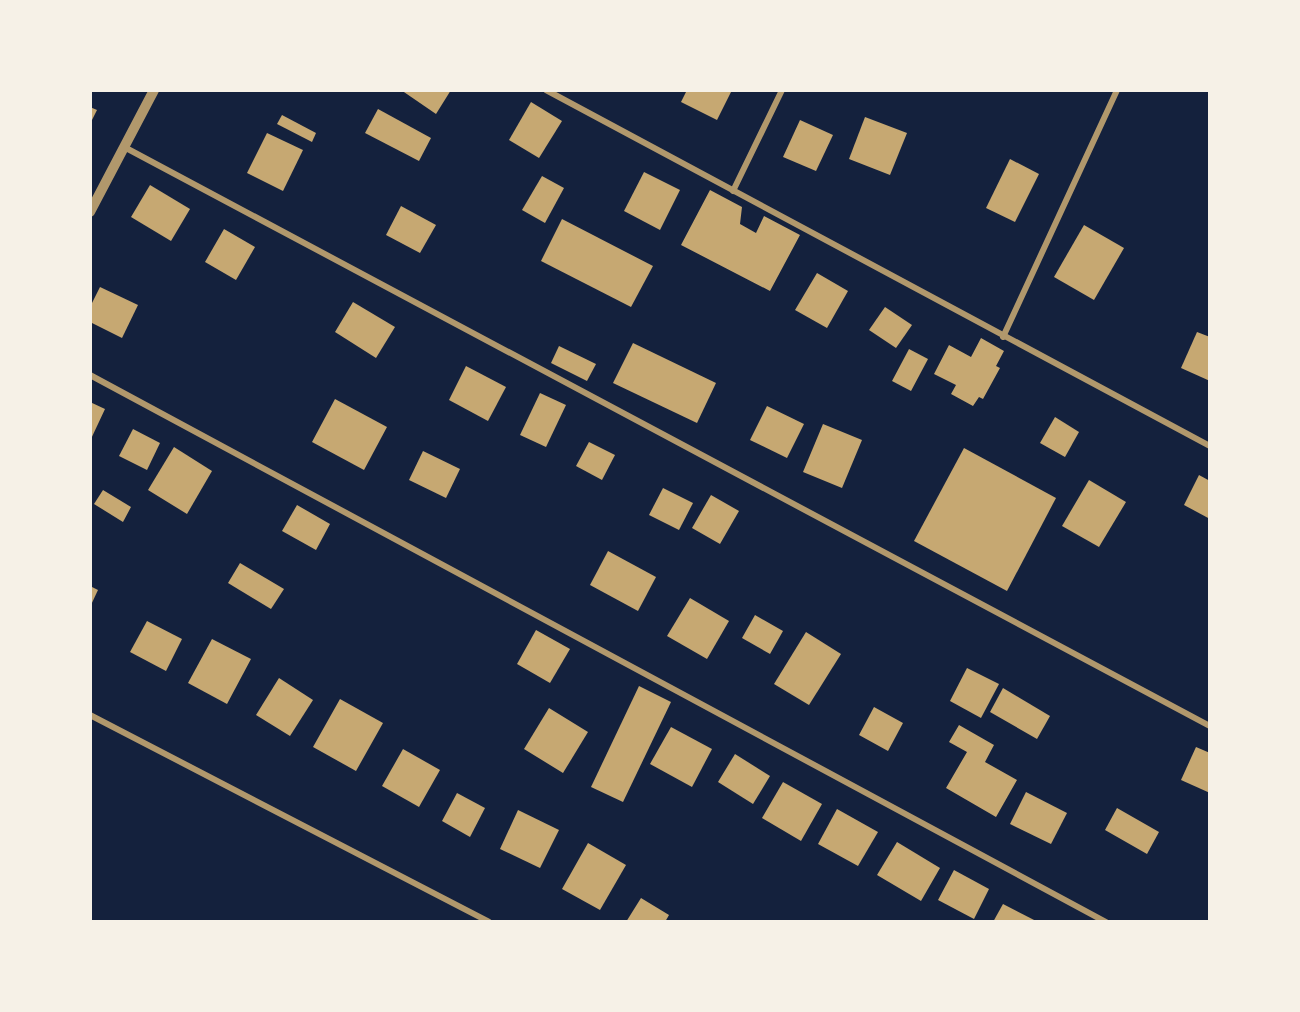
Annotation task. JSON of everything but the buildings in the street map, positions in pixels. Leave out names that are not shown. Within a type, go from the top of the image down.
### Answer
[{"type":"street","points":[[90,212],[126,148],[154,90]]},
{"type":"street","points":[[546,90],[1210,446]]},
{"type":"street","points":[[734,191],[782,90]]},
{"type":"street","points":[[1003,337],[1117,90]]},
{"type":"street","points":[[126,148],[1210,726]]},
{"type":"street","points":[[90,375],[1106,922]]},
{"type":"street","points":[[90,715],[489,922]]}]
